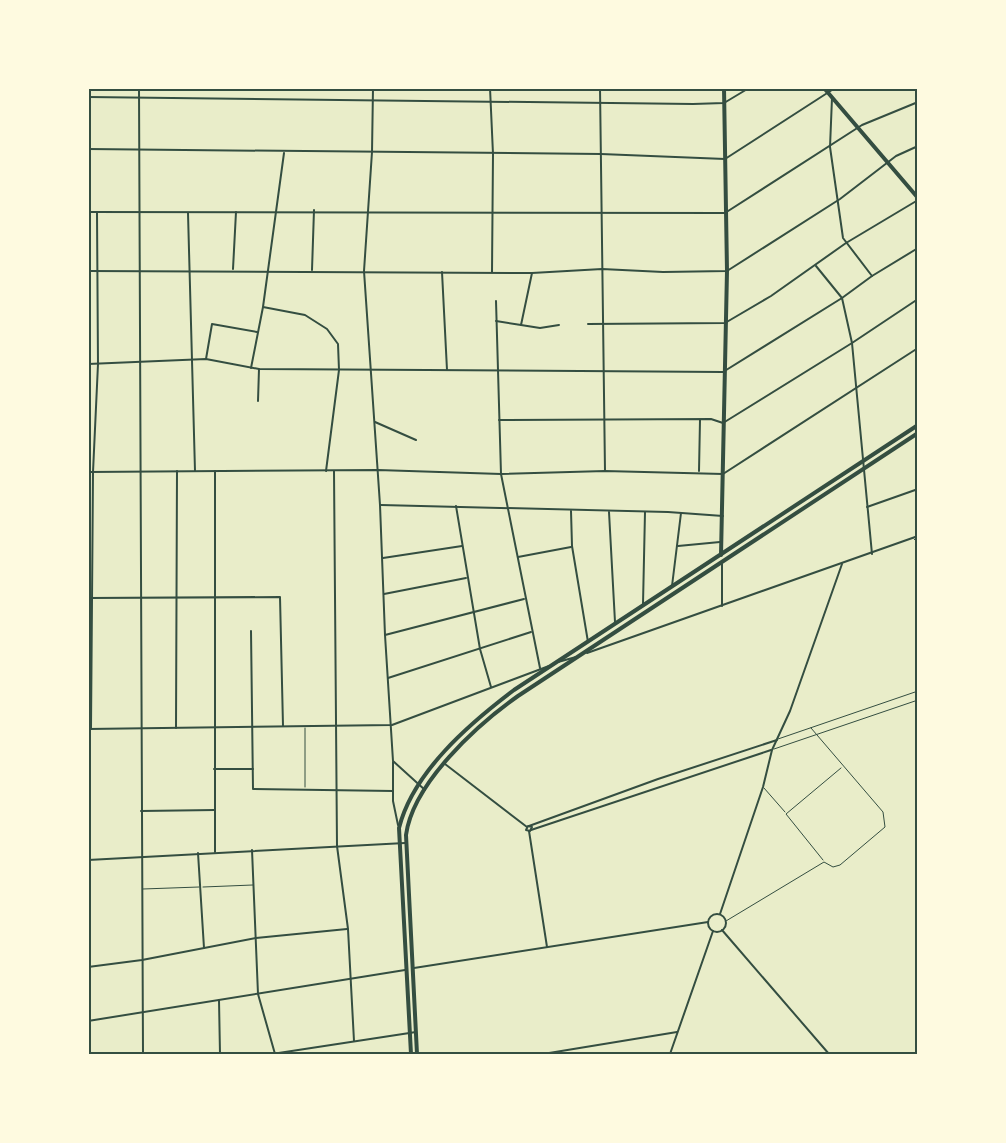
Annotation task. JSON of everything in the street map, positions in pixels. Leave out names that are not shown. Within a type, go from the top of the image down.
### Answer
[{"type":"highway","points":[[722,562],[723,372],[727,271],[724,88]]},
{"type":"highway","points":[[824,88],[918,199]]},
{"type":"highway","points":[[411,1054],[398,844],[399,828],[405,808],[439,760],[487,711],[550,665],[918,425]]},
{"type":"highway","points":[[417,1054],[405,843],[412,811],[445,764],[491,717],[578,656],[918,433]]},
{"type":"street","points":[[138,88],[142,1054]]},
{"type":"street","points":[[373,88],[372,152],[364,271],[383,558],[385,635],[392,725],[393,791],[399,828]]},
{"type":"street","points":[[490,88],[493,154],[492,272]]},
{"type":"street","points":[[600,88],[605,471]]},
{"type":"street","points":[[88,97],[724,103],[749,88]]},
{"type":"street","points":[[88,149],[284,153],[601,154],[725,159],[830,95],[835,88]]},
{"type":"street","points":[[830,95],[830,147],[846,243],[872,276]]},
{"type":"street","points":[[88,212],[314,210],[725,213],[858,128],[918,102]]},
{"type":"street","points":[[88,271],[312,270],[532,273],[602,269],[663,272],[727,271],[840,199],[888,162],[918,146]]},
{"type":"street","points":[[251,368],[263,307],[284,153]]},
{"type":"street","points":[[588,324],[725,323],[816,266],[846,243],[918,199]]},
{"type":"street","points":[[312,270],[314,210]]},
{"type":"street","points":[[98,212],[96,271],[98,364],[90,598],[90,729],[392,725],[540,668],[872,554],[918,536]]},
{"type":"street","points":[[188,212],[195,471]]},
{"type":"street","points":[[233,270],[236,212]]},
{"type":"street","points":[[88,364],[206,359],[259,369],[723,372],[918,248]]},
{"type":"street","points":[[816,266],[842,298],[852,344],[862,469],[872,554]]},
{"type":"street","points":[[442,272],[447,370]]},
{"type":"street","points":[[521,325],[532,273]]},
{"type":"street","points":[[499,420],[700,420],[723,423],[852,344],[918,299]]},
{"type":"street","points":[[496,302],[501,474],[524,599],[540,668]]},
{"type":"street","points":[[263,307],[305,315],[327,329],[338,344],[339,370],[326,471]]},
{"type":"street","points":[[496,321],[540,328],[559,325]]},
{"type":"street","points":[[206,359],[212,324],[258,332]]},
{"type":"street","points":[[88,472],[378,470],[501,474],[699,471],[723,474],[918,348]]},
{"type":"street","points":[[258,401],[259,369]]},
{"type":"street","points":[[699,471],[700,420]]},
{"type":"street","points":[[375,422],[416,440]]},
{"type":"street","points":[[176,728],[177,471]]},
{"type":"street","points":[[214,471],[215,852]]},
{"type":"street","points":[[334,471],[336,791],[338,846],[352,980],[354,1041]]},
{"type":"street","points":[[867,507],[918,489]]},
{"type":"street","points":[[380,505],[723,516]]},
{"type":"street","points":[[456,506],[466,578],[480,649],[491,687]]},
{"type":"street","points":[[571,510],[572,546],[588,642]]},
{"type":"street","points":[[609,511],[615,622]]},
{"type":"street","points":[[643,604],[645,512]]},
{"type":"street","points":[[672,586],[681,513]]},
{"type":"street","points":[[678,546],[722,541]]},
{"type":"street","points":[[383,558],[462,546]]},
{"type":"street","points":[[518,557],[572,546]]},
{"type":"street","points":[[722,562],[722,606]]},
{"type":"street","points":[[720,914],[763,786],[772,750],[790,711],[842,564]]},
{"type":"street","points":[[384,594],[466,578]]},
{"type":"street","points":[[90,598],[278,597],[282,600],[283,726]]},
{"type":"street","points":[[385,635],[524,599]]},
{"type":"street","points":[[251,631],[253,789],[393,791]]},
{"type":"street","points":[[388,678],[532,632]]},
{"type":"street","points":[[528,826],[658,779],[777,740]]},
{"type":"street","points":[[755,747],[758,754]]},
{"type":"street","points":[[530,831],[772,750]]},
{"type":"street","points":[[393,761],[425,790]]},
{"type":"street","points":[[445,764],[528,826],[547,947]]},
{"type":"street","points":[[214,769],[253,769]]},
{"type":"street","points":[[658,779],[660,787]]},
{"type":"street","points":[[141,811],[214,810]]},
{"type":"street","points":[[88,860],[141,855],[405,843]]},
{"type":"street","points":[[252,850],[258,994],[274,1054],[416,1032]]},
{"type":"street","points":[[198,852],[204,948]]},
{"type":"street","points":[[720,914],[726,921],[722,930]]},
{"type":"street","points":[[708,922],[712,915],[720,914]]},
{"type":"street","points":[[88,1021],[708,922]]},
{"type":"street","points":[[670,1054],[713,931],[708,922]]},
{"type":"street","points":[[88,967],[142,960],[256,938],[348,929]]},
{"type":"street","points":[[713,931],[722,930]]},
{"type":"street","points":[[722,930],[830,1054]]},
{"type":"street","points":[[219,1000],[220,1054]]},
{"type":"street","points":[[543,1054],[677,1032]]},
{"type":"lane","points":[[913,537],[918,543]]},
{"type":"lane","points":[[777,740],[917,692],[918,697]]},
{"type":"lane","points":[[772,750],[918,700]]},
{"type":"lane","points":[[305,726],[305,789]]},
{"type":"lane","points":[[763,786],[824,862],[833,867],[840,865],[885,827],[883,812],[811,728]]},
{"type":"lane","points":[[786,814],[843,767]]},
{"type":"lane","points":[[726,921],[824,862]]},
{"type":"lane","points":[[141,889],[253,885]]}]
